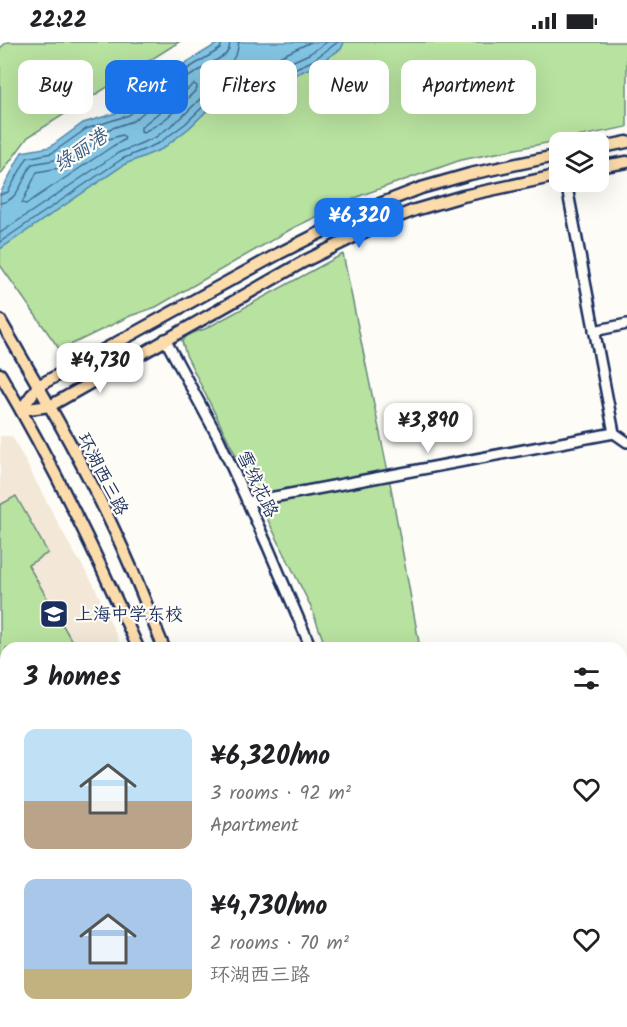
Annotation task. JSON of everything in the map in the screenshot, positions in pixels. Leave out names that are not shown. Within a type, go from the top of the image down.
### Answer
[{"type":"main road","points":[[609,146],[627,142]]},
{"type":"main road","points":[[21,410],[38,386],[278,254],[367,209],[421,188],[549,157]]},
{"type":"main road","points":[[609,165],[627,162]]},
{"type":"main road","points":[[21,410],[50,406],[303,262],[382,223],[415,210],[463,196],[549,177]]},
{"type":"main road","name":"环湖西三路","points":[[0,320],[50,406],[129,562],[162,642]]},
{"type":"main road","points":[[0,374],[42,447],[135,642]]},
{"type":"street","points":[[568,192],[614,433],[627,442]]},
{"type":"street","points":[[594,331],[627,324]]},
{"type":"street","name":"雪绒花路","points":[[165,339],[219,439],[297,611],[309,642]]},
{"type":"street","points":[[247,502],[614,433]]},
{"type":"shaded area","name":"上海中学东校","points":[[0,436],[12,436],[69,544],[94,585],[119,642],[0,642]]},
{"type":"green space","points":[[7,42],[179,42],[150,60],[105,60],[105,89],[93,96],[93,60],[18,60],[18,114],[65,114],[28,137],[0,175],[0,48]]},
{"type":"green space","points":[[344,42],[627,42],[627,127],[602,132],[549,132],[549,143],[461,160],[362,195],[293,228],[156,307],[130,316],[60,350],[0,265],[0,249],[125,164],[162,148],[204,114],[297,114],[297,72],[309,66],[309,114],[389,114],[389,60],[320,60],[341,49]]},
{"type":"green space","points":[[343,254],[389,477],[419,642],[324,642],[311,607],[186,355],[182,341],[189,334],[205,329]]},
{"type":"green space","points":[[16,496],[48,553],[28,565],[73,642],[0,642],[0,505]]},
{"type":"water","name":"绿丽港","points":[[220,42],[344,42],[341,49],[324,60],[309,60],[309,69],[297,74],[297,60],[200,60],[200,114],[204,114],[189,128],[162,149],[125,164],[0,249],[0,194],[22,152],[50,147],[83,123],[113,114],[188,114],[188,61]]},
{"type":"place","name":"上海中学东校","points":[[54,614]]}]
